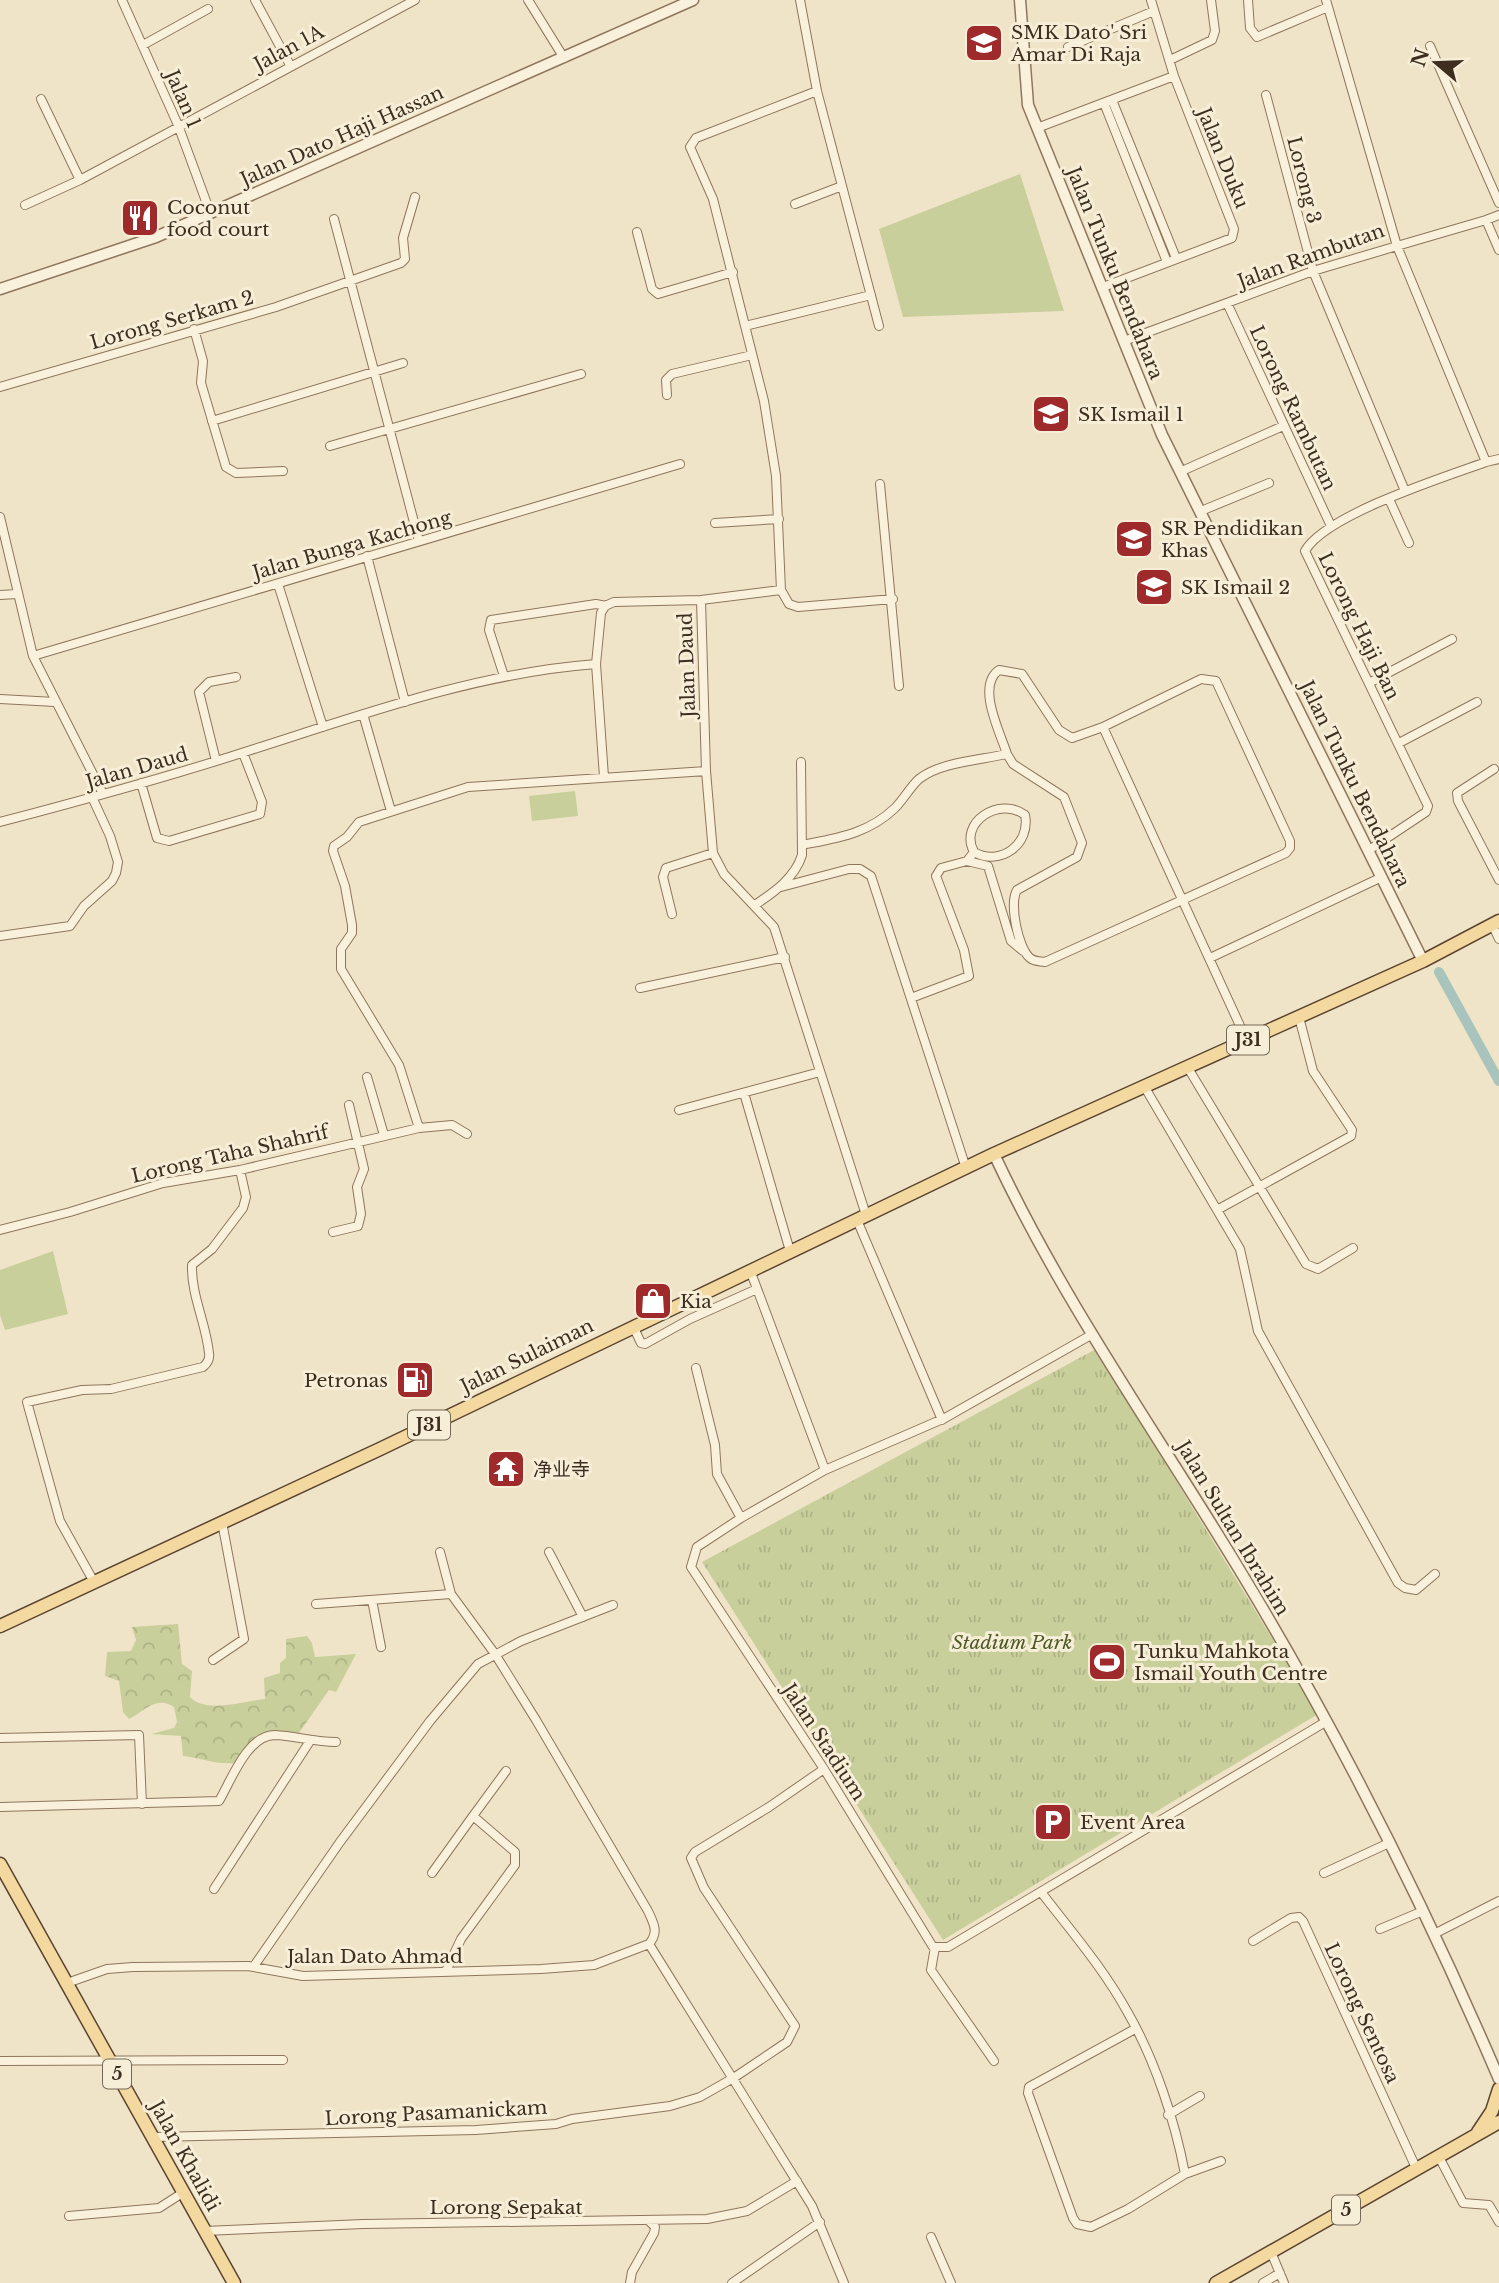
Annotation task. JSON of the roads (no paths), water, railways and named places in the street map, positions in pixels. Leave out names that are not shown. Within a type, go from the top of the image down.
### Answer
[{"type":"main road","name":"J31","points":[[994,1154],[1423,961],[1496,923]]},
{"type":"main road","name":"Jalan Sulaiman","points":[[0,1626],[994,1154]]},
{"type":"main road","name":"Jalan Khalidi","points":[[0,1864],[234,2283]]},
{"type":"main road","points":[[1476,2136],[1492,2111],[1499,2089]]},
{"type":"main road","name":"5","points":[[1216,2283],[1499,2122]]},
{"type":"main road","points":[[1476,2136],[1499,2133]]},
{"type":"street","name":"Jalan 1","points":[[122,0],[178,125],[210,212]]},
{"type":"street","points":[[255,0],[290,65]]},
{"type":"street","name":"Jalan 1A","points":[[25,205],[80,180],[415,0]]},
{"type":"street","points":[[528,0],[564,58]]},
{"type":"street","name":"Jalan Dato Haji Hassan","points":[[0,289],[133,246],[693,0]]},
{"type":"street","points":[[800,0],[817,91],[879,326]]},
{"type":"street","name":"Jalan Tunku Bendahara","points":[[1020,0],[1027,96],[1037,128],[1162,435],[1423,961]]},
{"type":"street","name":"Jalan Duku","points":[[1103,287],[1232,238],[1234,229],[1174,76],[1151,0]]},
{"type":"street","points":[[1170,60],[1212,40],[1215,31],[1211,0]]},
{"type":"street","name":"Jalan Rambutan","points":[[1124,341],[1313,271],[1397,246],[1327,4],[1257,37],[1250,28],[1248,0]]},
{"type":"street","points":[[143,45],[208,9]]},
{"type":"street","points":[[1068,47],[1154,11]]},
{"type":"street","points":[[1430,46],[1499,203]]},
{"type":"street","points":[[1037,128],[1174,76]]},
{"type":"street","points":[[817,91],[696,138],[690,147],[713,199],[733,272],[772,442],[779,519],[780,590],[789,604],[798,607],[893,599]]},
{"type":"street","name":"Lorong 3","points":[[1266,96],[1313,271],[1405,491]]},
{"type":"street","points":[[41,99],[80,180]]},
{"type":"street","points":[[1108,102],[1171,260]]},
{"type":"street","points":[[795,204],[842,186]]},
{"type":"street","name":"Lorong Serkam 2","points":[[0,387],[275,307],[405,259],[403,238],[415,197]]},
{"type":"street","points":[[1486,462],[1397,246],[1499,215]]},
{"type":"street","points":[[334,219],[419,541]]},
{"type":"street","points":[[1486,220],[1499,250]]},
{"type":"street","points":[[637,232],[652,289],[658,294],[733,272]]},
{"type":"street","points":[[745,326],[870,295]]},
{"type":"street","name":"Lorong Rambutan","points":[[1227,303],[1331,526]]},
{"type":"street","points":[[194,329],[203,360],[201,383],[228,471],[283,471]]},
{"type":"street","points":[[667,395],[666,380],[671,374],[752,355]]},
{"type":"street","points":[[212,421],[403,363]]},
{"type":"street","points":[[330,446],[581,374]]},
{"type":"street","points":[[1182,471],[1283,426]]},
{"type":"street","name":"Lorong Haji Ban","points":[[1369,850],[1420,816],[1428,806],[1306,556],[1309,544],[1331,526],[1405,491],[1486,462],[1499,460]]},
{"type":"street","name":"Jalan Bunga Kachong","points":[[33,656],[680,464]]},
{"type":"street","points":[[1201,511],[1269,483]]},
{"type":"street","points":[[880,484],[893,599],[899,686]]},
{"type":"street","points":[[1389,499],[1409,543]]},
{"type":"street","points":[[0,517],[33,656],[103,794]]},
{"type":"street","points":[[715,523],[779,519]]},
{"type":"street","points":[[367,556],[405,702]]},
{"type":"street","points":[[278,584],[323,727]]},
{"type":"street","points":[[702,600],[780,590]]},
{"type":"street","points":[[0,594],[17,594]]},
{"type":"street","name":"Jalan Daud","points":[[504,676],[489,630],[491,620],[596,604],[606,606],[614,602],[702,600],[706,771],[713,853],[724,874],[775,927],[861,1217],[942,1420]]},
{"type":"street","points":[[604,777],[596,664],[599,622],[606,606]]},
{"type":"street","points":[[1369,684],[1452,639]]},
{"type":"street","name":"Jalan Daud","points":[[0,822],[216,761],[363,714],[524,670],[596,664]]},
{"type":"street","points":[[911,998],[970,976],[964,950],[936,877],[941,868],[967,861],[988,866],[1011,940],[1023,951],[1036,961],[1045,962],[1286,853],[1290,848],[1290,841],[1216,681],[1201,680],[1079,737],[1064,735],[1022,674],[999,670],[993,675],[988,690],[1007,754],[1013,764],[1064,797],[1082,843],[1077,857],[1017,890],[1012,904],[1023,951]]},
{"type":"street","points":[[216,761],[199,692],[209,682],[236,677]]},
{"type":"street","points":[[0,699],[55,702]]},
{"type":"street","points":[[1399,743],[1477,702]]},
{"type":"street","points":[[363,714],[391,811]]},
{"type":"street","points":[[1103,727],[1247,1041]]},
{"type":"street","points":[[141,783],[157,838],[163,842],[260,814],[262,802],[243,752]]},
{"type":"street","points":[[802,845],[862,831],[877,824],[896,807],[920,778],[942,768],[1007,754]]},
{"type":"street","points":[[755,905],[781,887],[799,865],[802,845],[801,762]]},
{"type":"street","points":[[1494,769],[1457,793],[1458,801],[1499,880]]},
{"type":"street","points":[[419,1128],[399,1065],[346,979],[339,960],[341,949],[352,933],[352,925],[345,886],[332,851],[334,845],[347,837],[359,822],[468,787],[706,771]]},
{"type":"street","points":[[0,936],[70,926],[83,906],[112,881],[118,862],[110,836],[92,797]]},
{"type":"street","points":[[1012,808],[1025,815],[1025,835],[1019,845],[997,856],[984,858],[974,852],[969,844],[970,832],[982,816],[1012,808]]},
{"type":"street","points":[[967,861],[974,852]]},
{"type":"street","points":[[672,914],[663,877],[666,868],[713,853]]},
{"type":"street","points":[[781,887],[849,869],[860,869],[871,876],[965,1168]]},
{"type":"street","points":[[1210,958],[1382,877]]},
{"type":"street","points":[[1496,923],[1499,939]]},
{"type":"street","points":[[640,988],[785,957]]},
{"type":"street","points":[[1217,1210],[1352,1136],[1352,1130],[1313,1071],[1299,1017]]},
{"type":"street","points":[[1188,1068],[1306,1264],[1313,1269],[1353,1248]]},
{"type":"street","points":[[679,1111],[820,1073]]},
{"type":"street","points":[[367,1077],[384,1135]]},
{"type":"street","points":[[1144,1086],[1243,1255],[1258,1331],[1398,1583],[1405,1588],[1416,1590],[1435,1574]]},
{"type":"street","points":[[744,1093],[790,1251]]},
{"type":"street","points":[[333,1232],[358,1226],[361,1219],[357,1187],[364,1169],[349,1105]]},
{"type":"street","name":"Lorong Taha Shahrif","points":[[0,1230],[163,1183],[240,1170],[384,1135],[453,1125],[467,1134]]},
{"type":"street","name":"Jalan Sultan Ibrahim","points":[[994,1154],[1091,1335],[1240,1570],[1327,1721],[1423,1911],[1499,2079]]},
{"type":"street","points":[[94,1582],[60,1521],[27,1402],[153,1380],[203,1367],[207,1363],[209,1352],[199,1317],[192,1265],[220,1241],[243,1208],[246,1197],[240,1170]]},
{"type":"street","points":[[750,1270],[825,1470]]},
{"type":"street","points":[[633,1326],[640,1343],[645,1344],[690,1319],[757,1289]]},
{"type":"street","points":[[684,1302],[690,1319]]},
{"type":"street","name":"Jalan Stadium","points":[[935,1947],[824,1769],[691,1567],[697,1547],[741,1518],[825,1470],[942,1420],[1091,1335]]},
{"type":"street","points":[[696,1368],[715,1445],[717,1474],[741,1518]]},
{"type":"street","points":[[213,1660],[244,1639],[222,1522]]},
{"type":"street","points":[[440,1552],[451,1594],[495,1654],[649,1911],[656,1927],[655,1937],[645,1946],[734,2077],[797,2181],[820,2222],[844,2283]]},
{"type":"street","points":[[549,1552],[583,1617]]},
{"type":"street","points":[[316,1604],[451,1594]]},
{"type":"street","points":[[372,1600],[381,1647]]},
{"type":"street","points":[[254,1966],[340,1842],[430,1721],[478,1664],[495,1654],[613,1605]]},
{"type":"street","points":[[993,2062],[930,1970],[935,1947],[948,1947],[1327,1721]]},
{"type":"street","points":[[0,1738],[139,1735],[142,1804]]},
{"type":"street","points":[[0,1807],[219,1801],[241,1762],[265,1737],[277,1735],[336,1742]]},
{"type":"street","points":[[214,1889],[310,1741]]},
{"type":"street","name":"Lorong Pasamanickam","points":[[153,2137],[426,2132],[546,2124],[690,2101],[734,2077],[787,2042],[795,2026],[704,1888],[691,1858],[695,1852],[769,1807],[824,1769]]},
{"type":"street","points":[[432,1874],[506,1771]]},
{"type":"street","points":[[446,1971],[461,1939],[515,1865],[515,1852],[473,1816]]},
{"type":"street","points":[[1324,1872],[1389,1843]]},
{"type":"street","points":[[1041,1892],[1115,1991],[1135,2029],[1168,2115],[1185,2174]]},
{"type":"street","points":[[1434,1934],[1499,1902]]},
{"type":"street","points":[[1380,1929],[1423,1911]]},
{"type":"street","name":"Lorong Sentosa","points":[[1254,1941],[1291,1918],[1299,1917],[1303,1921],[1417,2170]]},
{"type":"street","name":"Jalan Dato Ahmad","points":[[67,1983],[107,1969],[132,1967],[254,1966],[303,1976],[525,1970],[594,1965],[645,1946]]},
{"type":"street","points":[[1135,2029],[1029,2087],[1028,2093],[1077,2224],[1091,2227],[1128,2210],[1185,2174],[1220,2161]]},
{"type":"street","points":[[0,2061],[110,2063],[283,2060]]},
{"type":"street","points":[[1168,2115],[1200,2096]]},
{"type":"street","points":[[1439,2157],[1464,2203],[1489,2205],[1499,2222]]},
{"type":"street","name":"Lorong Sepakat","points":[[205,2231],[363,2224],[650,2222],[707,2219],[747,2211],[797,2181]]},
{"type":"street","points":[[69,2216],[159,2208],[184,2192]]},
{"type":"street","points":[[630,2283],[632,2272],[654,2233],[655,2228],[650,2222]]},
{"type":"street","points":[[732,2283],[820,2222]]},
{"type":"street","points":[[931,2237],[951,2283]]},
{"type":"street","points":[[1271,2252],[1284,2283]]},
{"type":"street","points":[[1263,2283],[1280,2273]]},
{"type":"waterway","points":[[1439,972],[1499,1081]]},
{"type":"place","name":"SMK Dato' Sri Amar Di Raja","points":[[984,43]]},
{"type":"place","name":"Coconut food court","points":[[140,218]]},
{"type":"place","name":"SK Ismail 1","points":[[1051,414]]},
{"type":"place","name":"SR Pendidikan Khas","points":[[1134,539]]},
{"type":"place","name":"SK Ismail 2","points":[[1154,587]]},
{"type":"place","name":"Kia","points":[[653,1301]]},
{"type":"place","name":"Petronas","points":[[415,1380]]},
{"type":"place","name":"净业寺","points":[[506,1469]]},
{"type":"place","name":"Tunku Mahkota Ismail Youth Centre","points":[[1107,1662]]},
{"type":"place","name":"Event Area","points":[[1053,1822]]},
{"type":"park label","name":"Stadium Park","points":[[1012,1642]]}]
